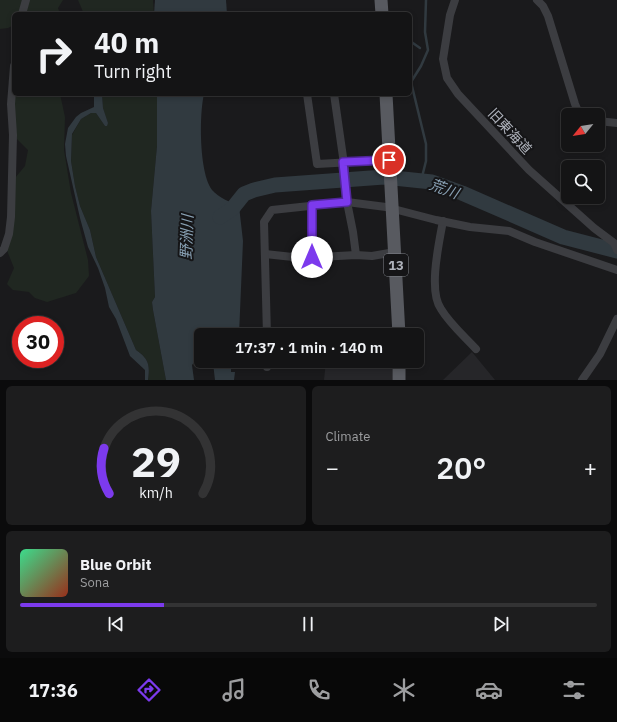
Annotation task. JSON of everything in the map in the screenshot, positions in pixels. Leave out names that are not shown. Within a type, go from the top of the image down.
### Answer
[{"type":"main road","points":[[381,0],[382,12]]},
{"type":"main road","name":"13","points":[[386,96],[399,328]]},
{"type":"main road","points":[[399,368],[399,380]]},
{"type":"street","points":[[23,12],[26,0]]},
{"type":"street","name":"旧東海道","points":[[455,0],[450,15],[443,59],[447,78],[462,99],[529,170],[594,228],[616,245]]},
{"type":"street","points":[[538,0],[548,16],[577,108]]},
{"type":"street","points":[[0,253],[4,249],[9,234],[12,217],[12,91]]},
{"type":"street","points":[[307,96],[317,164],[344,166],[390,166]]},
{"type":"street","points":[[334,96],[347,200],[356,254]]},
{"type":"street","points":[[605,122],[617,123]]},
{"type":"street","points":[[267,328],[264,222],[272,210],[347,200],[443,221],[509,231],[617,270]]},
{"type":"street","points":[[312,205],[312,257]]},
{"type":"street","points":[[443,221],[436,257],[436,298],[440,308],[476,349]]},
{"type":"street","points":[[265,254],[302,258],[356,254],[372,256],[395,252]]},
{"type":"street","points":[[582,380],[600,354],[617,319]]},
{"type":"shaded area","points":[[0,0],[23,0],[20,12],[12,12],[12,26],[0,29]]},
{"type":"shaded area","points":[[28,0],[63,0],[58,8],[59,12],[25,12]]},
{"type":"shaded area","points":[[78,0],[153,0],[154,12],[83,12]]},
{"type":"shaded area","points":[[14,96],[60,96],[65,117],[64,150],[71,193],[88,260],[89,276],[76,293],[47,302],[35,298],[29,292],[13,290],[7,284],[14,268],[6,248],[15,178],[25,166],[28,150],[17,139],[13,107]]},
{"type":"shaded area","points":[[102,96],[157,96],[157,146],[151,211],[155,297],[152,302],[166,380],[148,380],[148,363],[144,356],[136,350],[96,257],[90,230],[80,206],[75,186],[71,161],[72,135],[81,119],[91,113],[96,113],[105,126],[108,123],[103,108]]},
{"type":"shaded area","points":[[472,352],[495,380],[443,380]]},
{"type":"shaded area","points":[[325,368],[392,368],[392,380],[324,380]]},
{"type":"water","points":[[155,0],[226,0],[227,12],[154,12]]},
{"type":"water","points":[[94,96],[102,96],[103,108],[108,123],[107,126],[105,126],[96,113],[91,113],[81,119],[72,134],[71,161],[75,186],[80,206],[90,230],[96,257],[136,350],[144,356],[148,363],[148,380],[145,380],[145,370],[130,356],[116,319],[109,307],[105,288],[98,268],[88,247],[66,156],[65,144],[68,128],[76,117],[94,107]]},
{"type":"water","name":"野洲川","points":[[157,96],[204,96],[201,115],[201,144],[205,171],[212,190],[225,200],[239,206],[243,241],[239,328],[194,328],[194,362],[192,365],[194,380],[166,380],[152,302],[155,297],[151,211],[157,146]]},
{"type":"water","points":[[214,368],[231,368],[231,372],[235,372],[234,380],[215,380]]},
{"type":"waterway","points":[[412,80],[421,66],[428,50],[425,32],[426,0]]},
{"type":"waterway","points":[[412,42],[420,48]]},
{"type":"waterway","points":[[412,86],[426,144],[426,161],[421,181]]},
{"type":"waterway","name":"荒川","points":[[220,217],[232,209],[244,194],[254,190],[275,185],[384,177],[432,182],[462,193],[563,237],[617,251]]},
{"type":"route","points":[[312,257],[312,205],[347,202],[343,162],[389,160]]}]
